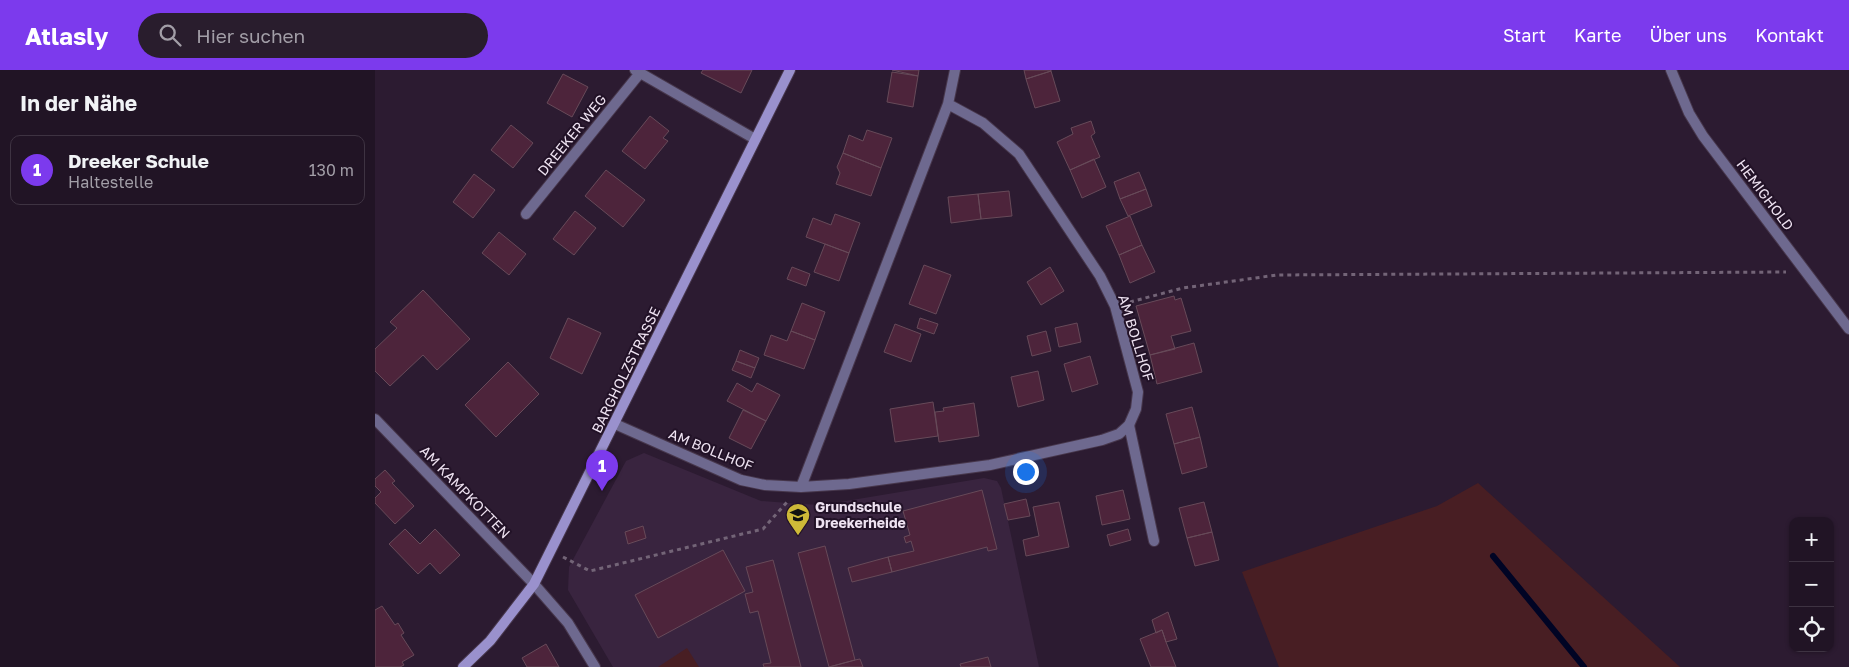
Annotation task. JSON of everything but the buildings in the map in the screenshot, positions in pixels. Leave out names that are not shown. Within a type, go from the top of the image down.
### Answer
[{"type":"main road","name":"BARGHOLZSTRASSE","points":[[463,667],[490,641],[534,584],[789,70]]},
{"type":"street","points":[[801,487],[948,104],[955,70]]},
{"type":"street","name":"HEMIGHOLD","points":[[1671,70],[1689,113],[1703,136],[1849,329]]},
{"type":"street","name":"DREEKER WEG","points":[[526,214],[637,72],[755,139]]},
{"type":"street","name":"AM BOLLHOF","points":[[615,424],[741,480],[765,485],[801,487],[849,484],[990,464],[1102,440],[1119,434],[1129,425],[1136,410],[1138,392],[1115,306],[1100,276],[1019,154],[983,123],[948,104]]},
{"type":"street","name":"AM KAMPKOTTEN","points":[[375,419],[534,584],[568,623],[595,667]]},
{"type":"street","points":[[1129,425],[1154,540]]},
{"type":"path","points":[[1115,306],[1183,288],[1277,275],[1805,272]]},
{"type":"path","points":[[551,551],[590,571],[763,529],[801,487]]},
{"type":"shaded area","name":"Grundschule Dreekerheide","points":[[644,453],[761,501],[822,505],[984,478],[997,481],[1001,488],[1039,667],[613,667],[568,590],[569,567],[626,461]]},
{"type":"shaded area","points":[[1478,483],[1680,667],[1279,667],[1242,572],[1437,506]]},
{"type":"shaded area","points":[[687,648],[699,667],[658,667]]},
{"type":"waterway","points":[[1493,556],[1584,667]]},
{"type":"place","name":"Dreeker Schule","points":[[602,491]]},
{"type":"place","name":"Grundschule Dreekerheide","points":[[798,536]]}]
